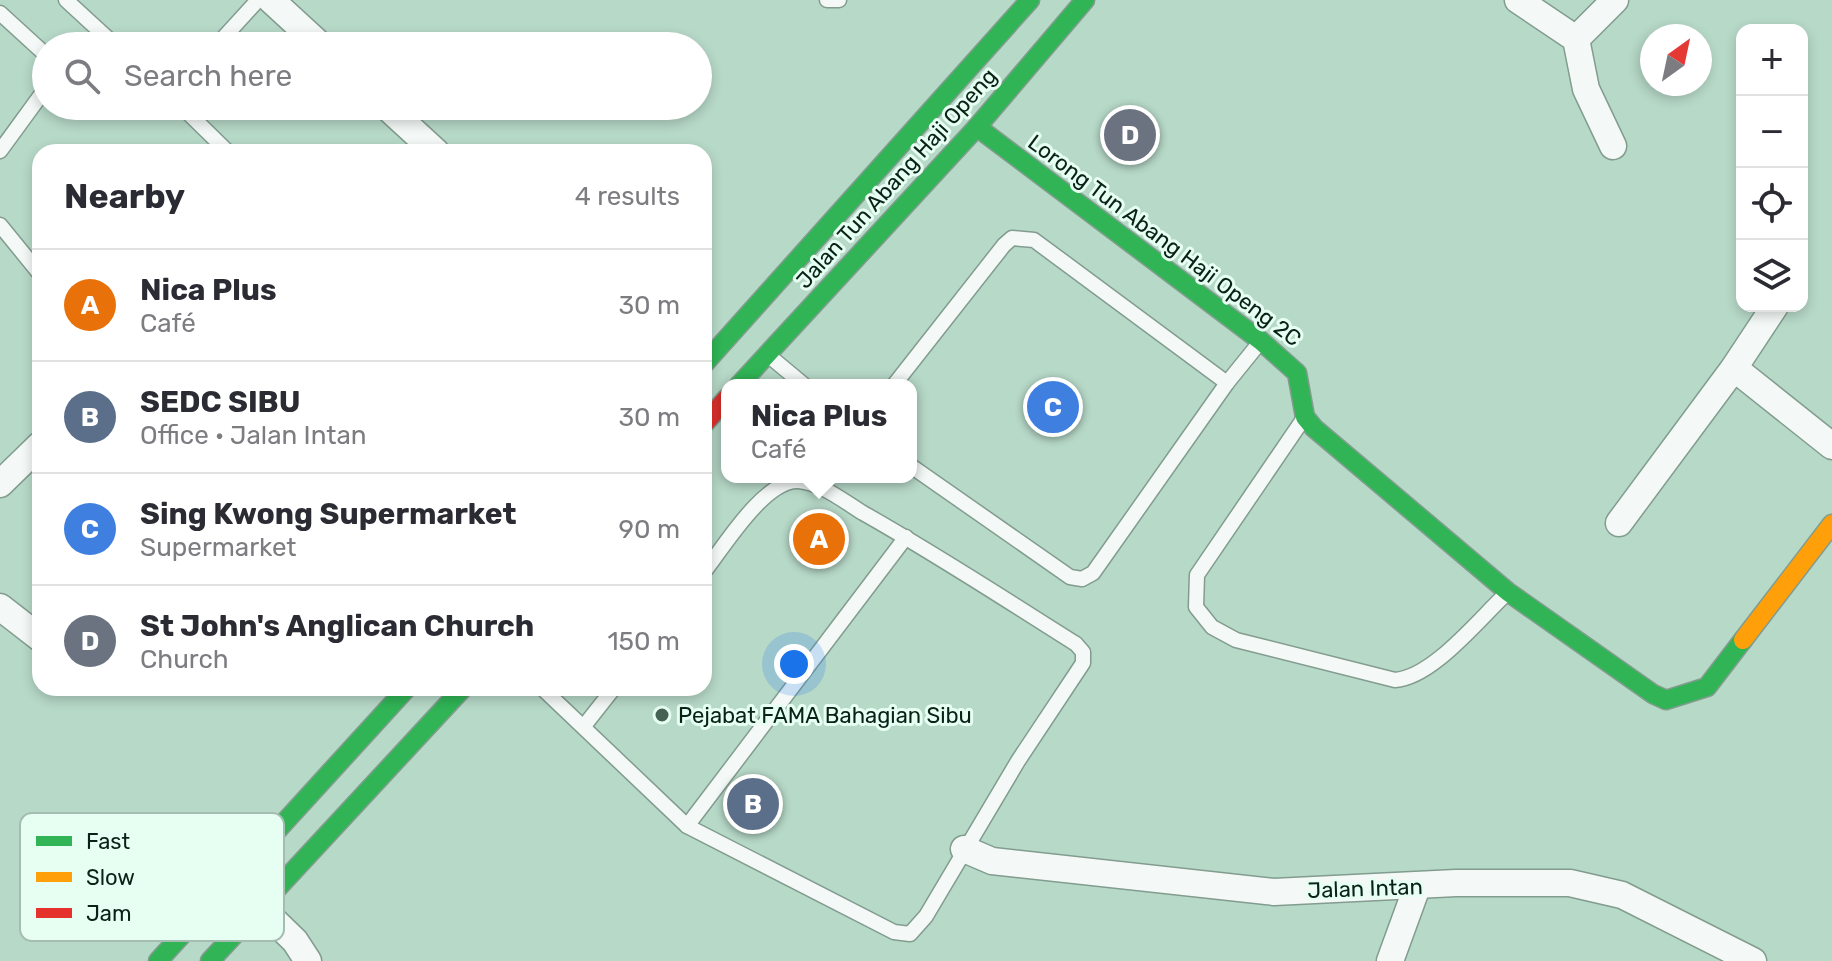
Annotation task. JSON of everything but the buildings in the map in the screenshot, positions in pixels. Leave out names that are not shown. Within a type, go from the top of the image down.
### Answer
[{"type":"main road","name":"Jalan Tun Abang Haji Openg","points":[[712,355],[943,101],[1030,0]]},
{"type":"main road","name":"Jalan Tun Abang Haji Openg","points":[[744,379],[977,127],[1085,0]]},
{"type":"main road","name":"Lorong Tun Abang Haji Openg 2C","points":[[977,127],[1261,341],[1297,373],[1305,417]]},
{"type":"main road","points":[[1305,417],[1508,592],[1643,688],[1666,700],[1684,697],[1707,687],[1832,524]]},
{"type":"main road","points":[[284,823],[400,696]]},
{"type":"main road","points":[[284,881],[456,696]]},
{"type":"main road","points":[[158,961],[176,941]]},
{"type":"main road","points":[[210,961],[229,941]]},
{"type":"street","points":[[271,0],[306,32]]},
{"type":"street","points":[[1518,0],[1576,39],[1586,89],[1613,146]]},
{"type":"street","points":[[1576,39],[1615,0]]},
{"type":"street","points":[[401,120],[427,144]]},
{"type":"street","points":[[1619,523],[1734,368],[1771,312]]},
{"type":"street","points":[[1734,368],[1832,446]]},
{"type":"street","points":[[0,484],[32,453]]},
{"type":"street","points":[[0,607],[32,632]]},
{"type":"street","name":"Jalan Intan","points":[[964,849],[992,861],[1274,892],[1456,883],[1570,883],[1622,895],[1753,961]]},
{"type":"street","points":[[1390,961],[1417,887]]},
{"type":"street","points":[[284,930],[308,961]]},
{"type":"lane","points":[[66,0],[101,32]]},
{"type":"lane","points":[[229,32],[258,0]]},
{"type":"lane","points":[[827,0],[839,0]]},
{"type":"lane","points":[[1003,0],[1017,15]]},
{"type":"lane","points":[[0,13],[32,42]]},
{"type":"lane","points":[[0,151],[32,107]]},
{"type":"lane","points":[[195,120],[220,144]]},
{"type":"lane","points":[[0,225],[32,264]]},
{"type":"lane","points":[[899,379],[1004,245],[1019,237],[1034,240],[1227,383]]},
{"type":"lane","points":[[917,470],[1070,577],[1082,579],[1093,573],[1227,383],[1261,341]]},
{"type":"lane","points":[[767,354],[797,379]]},
{"type":"lane","points":[[1305,417],[1197,575],[1196,607],[1212,627],[1251,644],[1395,680],[1411,679],[1429,668],[1508,592]]},
{"type":"lane","points":[[712,562],[757,504],[773,489],[791,483]]},
{"type":"lane","points":[[551,696],[584,726],[594,741],[687,826],[902,935],[910,934],[920,926],[964,849],[1083,663],[1083,652],[1076,644],[906,537],[824,490],[803,483]]},
{"type":"lane","points":[[687,826],[906,537]]},
{"type":"lane","points":[[584,726],[608,696]]},
{"type":"traffic: fast","points":[[712,355],[1030,0]]},
{"type":"traffic: fast","points":[[745,379],[977,127],[1085,0]]},
{"type":"traffic: fast","points":[[977,127],[1261,341],[1297,373],[1305,417],[1314,428],[1508,592],[1653,694],[1666,700],[1707,687],[1743,640]]},
{"type":"traffic: fast","points":[[284,823],[400,696]]},
{"type":"traffic: fast","points":[[284,881],[456,696]]},
{"type":"traffic: fast","points":[[158,961],[176,941]]},
{"type":"traffic: fast","points":[[210,961],[229,941]]},
{"type":"traffic: slow","points":[[1743,640],[1832,524]]},
{"type":"traffic: jam","points":[[712,415],[721,405]]},
{"type":"place","name":"St John's Anglican Church","points":[[1130,135]]},
{"type":"place","name":"Sing Kwong Supermarket","points":[[1053,407]]},
{"type":"place","name":"Nica Plus","points":[[819,539]]},
{"type":"place","name":"Pejabat FAMA Bahagian Sibu","points":[[662,715]]},
{"type":"place","name":"SEDC SIBU","points":[[753,804]]}]
